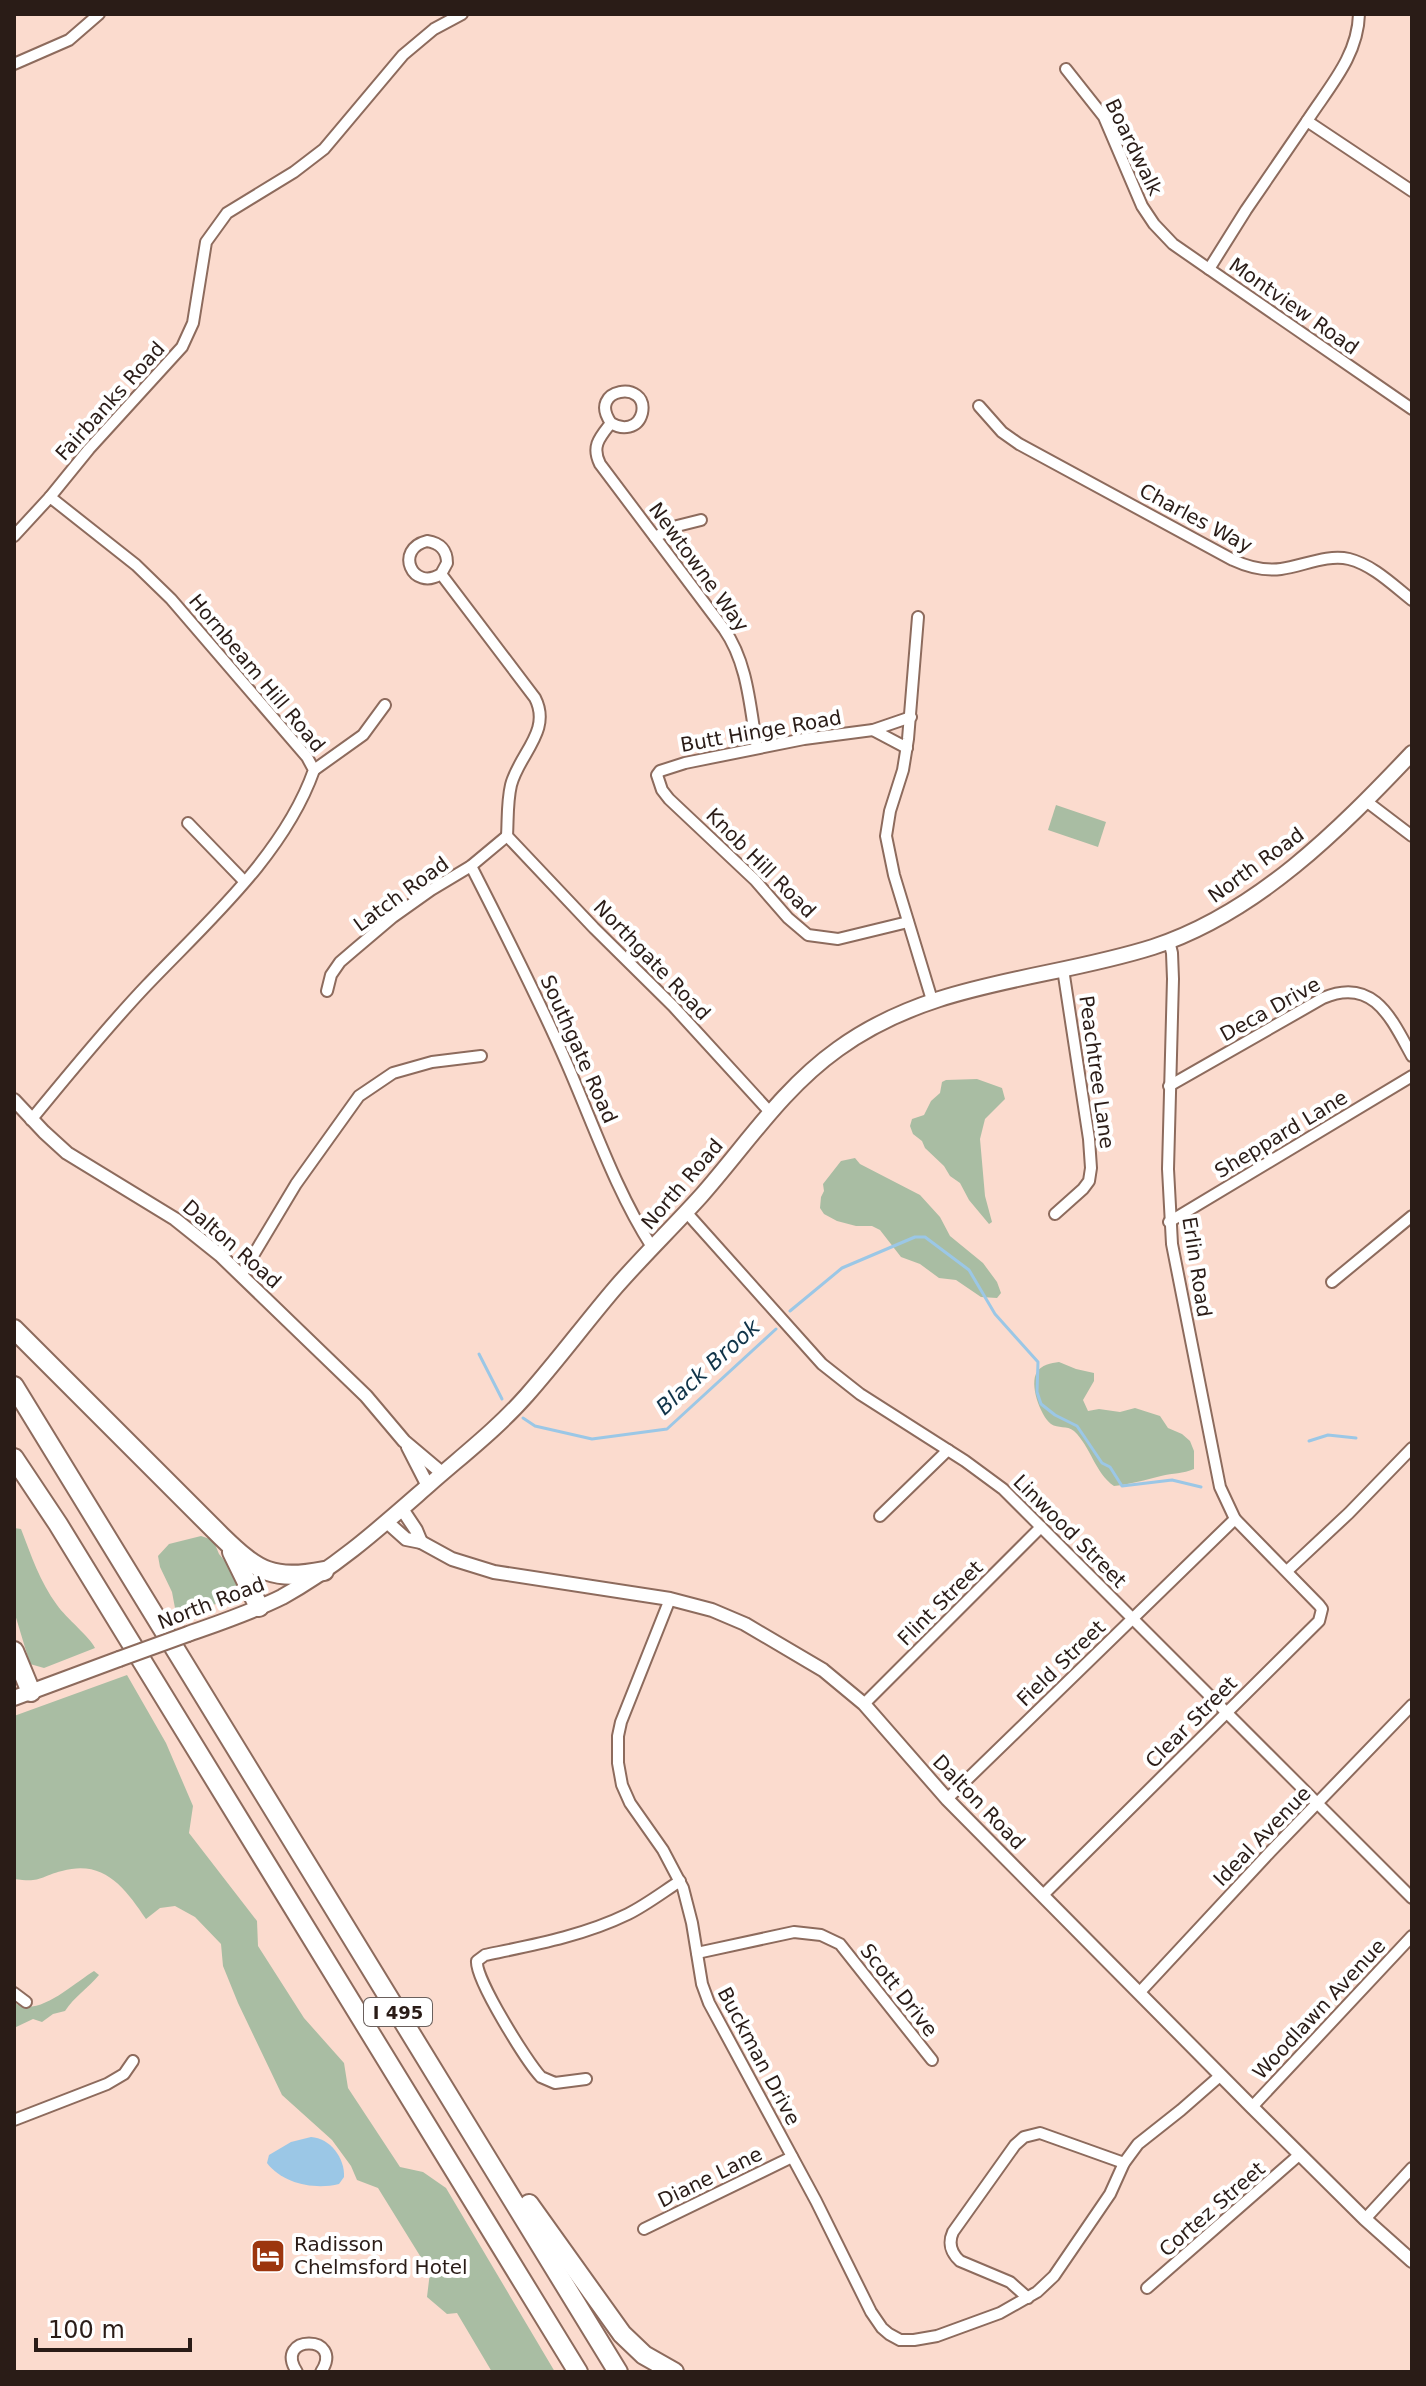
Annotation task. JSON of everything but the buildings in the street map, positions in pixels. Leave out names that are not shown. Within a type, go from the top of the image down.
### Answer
[{"type":"highway","points":[[14,1329],[250,1563],[273,1573],[297,1575],[324,1571]]},
{"type":"highway","name":"I 495","points":[[14,1386],[618,2372]]},
{"type":"highway","name":"I 495","points":[[14,1458],[67,1537],[578,2372]]},
{"type":"highway","points":[[221,1536],[259,1607]]},
{"type":"highway","points":[[14,1651],[22,1695]]},
{"type":"highway","points":[[411,2033],[622,2334],[652,2361],[674,2372]]},
{"type":"main road","name":"North Road","points":[[22,1695],[285,1595],[324,1571],[387,1522],[496,1428],[616,1287],[686,1212],[769,1111],[805,1074],[842,1045],[896,1015],[932,1000],[1124,955],[1169,941],[1207,924],[1265,888],[1319,845],[1412,753]]},
{"type":"street","points":[[14,64],[63,44],[99,14]]},
{"type":"street","name":"Fairbanks Road","points":[[50,497],[89,449],[182,347],[193,323],[206,242],[227,213],[294,172],[324,149],[403,55],[434,29],[462,14]]},
{"type":"street","name":"Montview Road","points":[[1359,14],[1355,42],[1348,59],[1209,269],[1412,409]]},
{"type":"street","name":"Boardwalk","points":[[1066,69],[1104,117],[1142,206],[1154,224],[1173,244],[1209,269]]},
{"type":"street","points":[[1307,121],[1412,191]]},
{"type":"street","name":"Charles Way","points":[[979,406],[1002,432],[1019,444],[1233,560],[1273,570],[1334,558],[1352,560],[1370,568],[1412,600]]},
{"type":"street","name":"Newtowne Way","points":[[611,423],[597,442],[596,456],[736,647],[757,748]]},
{"type":"street","points":[[14,536],[50,497]]},
{"type":"street","name":"Hornbeam Hill Road","points":[[31,1120],[103,1032],[244,881],[294,817],[314,770],[307,757],[171,599],[136,565],[50,497]]},
{"type":"street","points":[[655,537],[677,526],[701,520]]},
{"type":"street","points":[[441,574],[535,698],[540,712],[536,737],[518,766],[511,786],[507,836]]},
{"type":"street","points":[[918,617],[907,748],[886,836],[932,1000]]},
{"type":"street","points":[[314,770],[363,735],[385,705]]},
{"type":"street","name":"Butt Hinge Road","points":[[657,774],[672,766],[804,739],[873,730],[911,717]]},
{"type":"street","points":[[873,730],[907,748]]},
{"type":"street","name":"Knob Hill Road","points":[[657,774],[662,790],[669,799],[808,935],[838,939],[908,922]]},
{"type":"street","points":[[1366,801],[1412,836]]},
{"type":"street","points":[[188,823],[244,881]]},
{"type":"street","name":"Latch Road","points":[[327,991],[331,975],[347,956],[393,917],[471,866],[507,836]]},
{"type":"street","name":"Northgate Road","points":[[507,836],[673,1006],[769,1111]]},
{"type":"street","name":"Southgate Road","points":[[471,866],[535,992],[601,1146],[636,1222],[652,1247]]},
{"type":"street","name":"Erlin Road","points":[[1169,941],[1173,979],[1169,1086],[1169,1222],[1172,1244],[1220,1487],[1235,1519],[1287,1571]]},
{"type":"street","name":"Peachtree Lane","points":[[1055,1214],[1083,1189],[1089,1181],[1091,1168],[1063,969]]},
{"type":"street","name":"Deca Drive","points":[[1169,1086],[1323,998],[1338,993],[1363,995],[1378,1003],[1412,1056]]},
{"type":"street","points":[[242,1274],[296,1184],[359,1096],[393,1073],[432,1062],[481,1056]]},
{"type":"street","name":"Sheppard Lane","points":[[1169,1222],[1412,1076]]},
{"type":"street","name":"Dalton Road","points":[[14,1100],[67,1153],[175,1219],[242,1274],[366,1396],[404,1441],[442,1473]]},
{"type":"street","name":"Linwood Street","points":[[686,1212],[822,1364],[860,1394],[990,1478],[1412,1898]]},
{"type":"street","points":[[1332,1282],[1412,1216]]},
{"type":"street","name":"Dalton Road","points":[[404,1441],[428,1486]]},
{"type":"street","points":[[1287,1571],[1412,1448]]},
{"type":"street","points":[[880,1516],[948,1450]]},
{"type":"street","points":[[402,1509],[421,1542]]},
{"type":"street","name":"Field Street","points":[[947,1799],[1235,1519]]},
{"type":"street","name":"Dalton Road","points":[[387,1522],[406,1539],[421,1542],[452,1559],[494,1572],[670,1599],[712,1610],[745,1624],[823,1670],[864,1704],[947,1799],[1299,2155],[1412,2261]]},
{"type":"street","name":"Flint Street","points":[[864,1704],[1041,1527]]},
{"type":"street","name":"Clear Street","points":[[1043,1895],[1321,1618],[1322,1609],[1287,1571]]},
{"type":"street","name":"Buckman Drive","points":[[670,1599],[621,1722],[617,1749],[620,1775],[626,1795],[680,1881],[686,1896],[702,1984],[709,2003],[882,2328],[896,2338],[914,2340],[937,2336],[1000,2313],[1028,2298],[1054,2276],[1110,2194],[1124,2163],[1138,2144],[1221,2075]]},
{"type":"street","name":"Ideal Avenue","points":[[1139,1993],[1412,1705]]},
{"type":"street","points":[[586,2079],[550,2082],[536,2072],[491,1998],[477,1971],[477,1961],[485,1955],[564,1936],[613,1920],[639,1908],[680,1881]]},
{"type":"street","name":"Scott Drive","points":[[697,1953],[794,1932],[821,1935],[840,1944],[932,2060]]},
{"type":"street","name":"Woodlawn Avenue","points":[[1252,2107],[1412,1936]]},
{"type":"street","points":[[14,1993],[26,2002]]},
{"type":"street","points":[[14,2120],[107,2084],[124,2074],[133,2061]]},
{"type":"street","points":[[1028,2298],[1010,2282],[958,2260],[950,2245],[953,2232],[1015,2145],[1024,2137],[1040,2133],[1124,2163]]},
{"type":"street","name":"Cortez Street","points":[[1147,2288],[1299,2155]]},
{"type":"street","name":"Diane Lane","points":[[644,2229],[792,2157]]},
{"type":"street","points":[[1365,2219],[1412,2168]]},
{"type":"street","points":[[297,2372],[292,2363],[293,2353],[300,2345],[309,2343],[318,2345],[325,2353],[326,2364],[321,2372]]},
{"type":"green space","points":[[1056,805],[1106,822],[1098,847],[1048,830]]},
{"type":"green space","points":[[977,1079],[1002,1088],[1005,1099],[985,1119],[980,1139],[985,1196],[992,1222],[989,1224],[969,1200],[960,1183],[925,1148],[910,1126],[912,1119],[924,1115],[931,1101],[940,1093],[942,1082]]},
{"type":"green space","points":[[855,1158],[860,1164],[920,1195],[940,1217],[950,1236],[983,1263],[997,1282],[1001,1293],[997,1298],[981,1297],[956,1280],[939,1278],[920,1264],[901,1257],[880,1230],[872,1226],[856,1226],[824,1214],[820,1208],[823,1184],[841,1161]]},
{"type":"green space","points":[[1059,1362],[1094,1373],[1094,1381],[1083,1400],[1088,1411],[1120,1412],[1135,1408],[1160,1416],[1168,1428],[1190,1441],[1194,1451],[1194,1469],[1114,1486],[1102,1474],[1074,1431],[1051,1424],[1040,1407],[1034,1384],[1037,1372],[1044,1366]]},
{"type":"green space","points":[[14,1528],[21,1529],[51,1596],[95,1648],[44,1668],[30,1664],[14,1611]]},
{"type":"green space","points":[[201,1536],[214,1542],[229,1566],[240,1594],[229,1601],[185,1616],[175,1608],[158,1556],[169,1544]]},
{"type":"green space","points":[[127,1675],[166,1743],[193,1806],[189,1833],[257,1921],[258,1946],[304,2018],[344,2063],[348,2088],[400,2167],[423,2172],[446,2188],[555,2372],[492,2372],[457,2313],[447,2314],[427,2297],[430,2272],[378,2188],[357,2180],[332,2140],[282,2095],[223,1966],[221,1944],[195,1917],[175,1906],[160,1908],[146,1919],[121,1887],[90,1869],[62,1871],[35,1880],[14,1879],[14,1716]]},
{"type":"green space","points":[[94,1971],[99,1975],[65,2011],[53,2014],[42,2022],[33,2019],[14,2028],[14,2002],[23,2006],[44,2003]]},
{"type":"water","points":[[311,2137],[330,2145],[339,2156],[344,2177],[339,2184],[300,2184],[282,2176],[267,2163],[269,2155],[291,2142]]},
{"type":"waterway","name":"Black Brook","points":[[790,1311],[842,1268],[915,1237],[925,1237],[969,1270],[995,1314],[1038,1362],[1037,1392],[1041,1404],[1077,1426],[1122,1486],[1172,1480],[1201,1487]]},
{"type":"waterway","name":"Black Brook","points":[[523,1418],[535,1426],[592,1439],[667,1429],[776,1329]]},
{"type":"waterway","name":"Black Brook","points":[[479,1354],[502,1399]]},
{"type":"waterway","name":"Black Brook","points":[[1309,1441],[1328,1435],[1356,1438]]},
{"type":"place","name":"Radisson Chelmsford Hotel","points":[[268,2256]]}]
